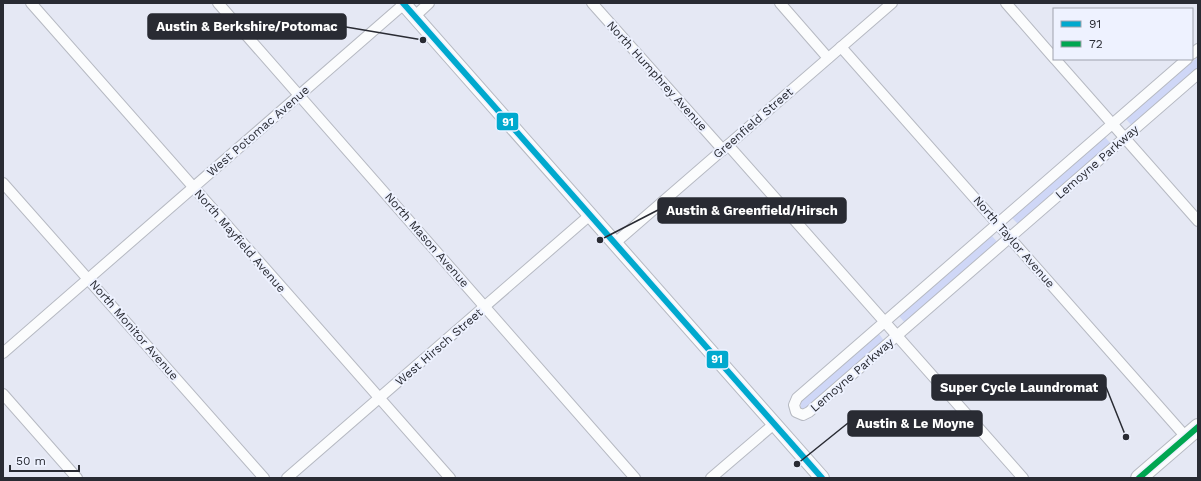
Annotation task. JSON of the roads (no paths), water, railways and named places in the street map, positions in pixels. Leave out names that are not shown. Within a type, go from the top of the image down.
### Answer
[{"type":"main road","points":[[1139,478],[1192,432]]},
{"type":"street","name":"North Mayfield Avenue","points":[[31,3],[450,478]]},
{"type":"street","name":"North Mason Avenue","points":[[218,3],[635,478]]},
{"type":"street","name":"West Potomac Avenue","points":[[3,353],[404,3]]},
{"type":"street","points":[[404,3],[822,478]]},
{"type":"street","points":[[414,16],[429,3]]},
{"type":"street","name":"North Humphrey Avenue","points":[[592,3],[726,147],[897,335],[1023,478]]},
{"type":"street","points":[[780,3],[828,58]]},
{"type":"street","name":"Greenfield Street","points":[[615,243],[892,3]]},
{"type":"street","points":[[1006,3],[1053,56]]},
{"type":"street","name":"North Taylor Avenue","points":[[842,47],[1011,238],[1192,432]]},
{"type":"street","points":[[1057,60],[1198,221]]},
{"type":"street","name":"Lemoyne Parkway","points":[[1186,60],[797,398],[794,405],[796,412],[803,414],[809,412],[1198,74]]},
{"type":"street","name":"North Monitor Avenue","points":[[3,183],[264,478]]},
{"type":"street","name":"West Hirsch Street","points":[[287,478],[590,215]]},
{"type":"street","points":[[3,394],[77,478]]},
{"type":"street","points":[[711,478],[774,424]]},
{"type":"place","name":"Austin & Berkshire/Potomac","points":[[423,40]]},
{"type":"place","name":"Austin & Greenfield/Hirsch","points":[[600,240]]},
{"type":"place","name":"Super Cycle Laundromat","points":[[1126,437]]},
{"type":"place","name":"Austin & Le Moyne","points":[[797,464]]}]
